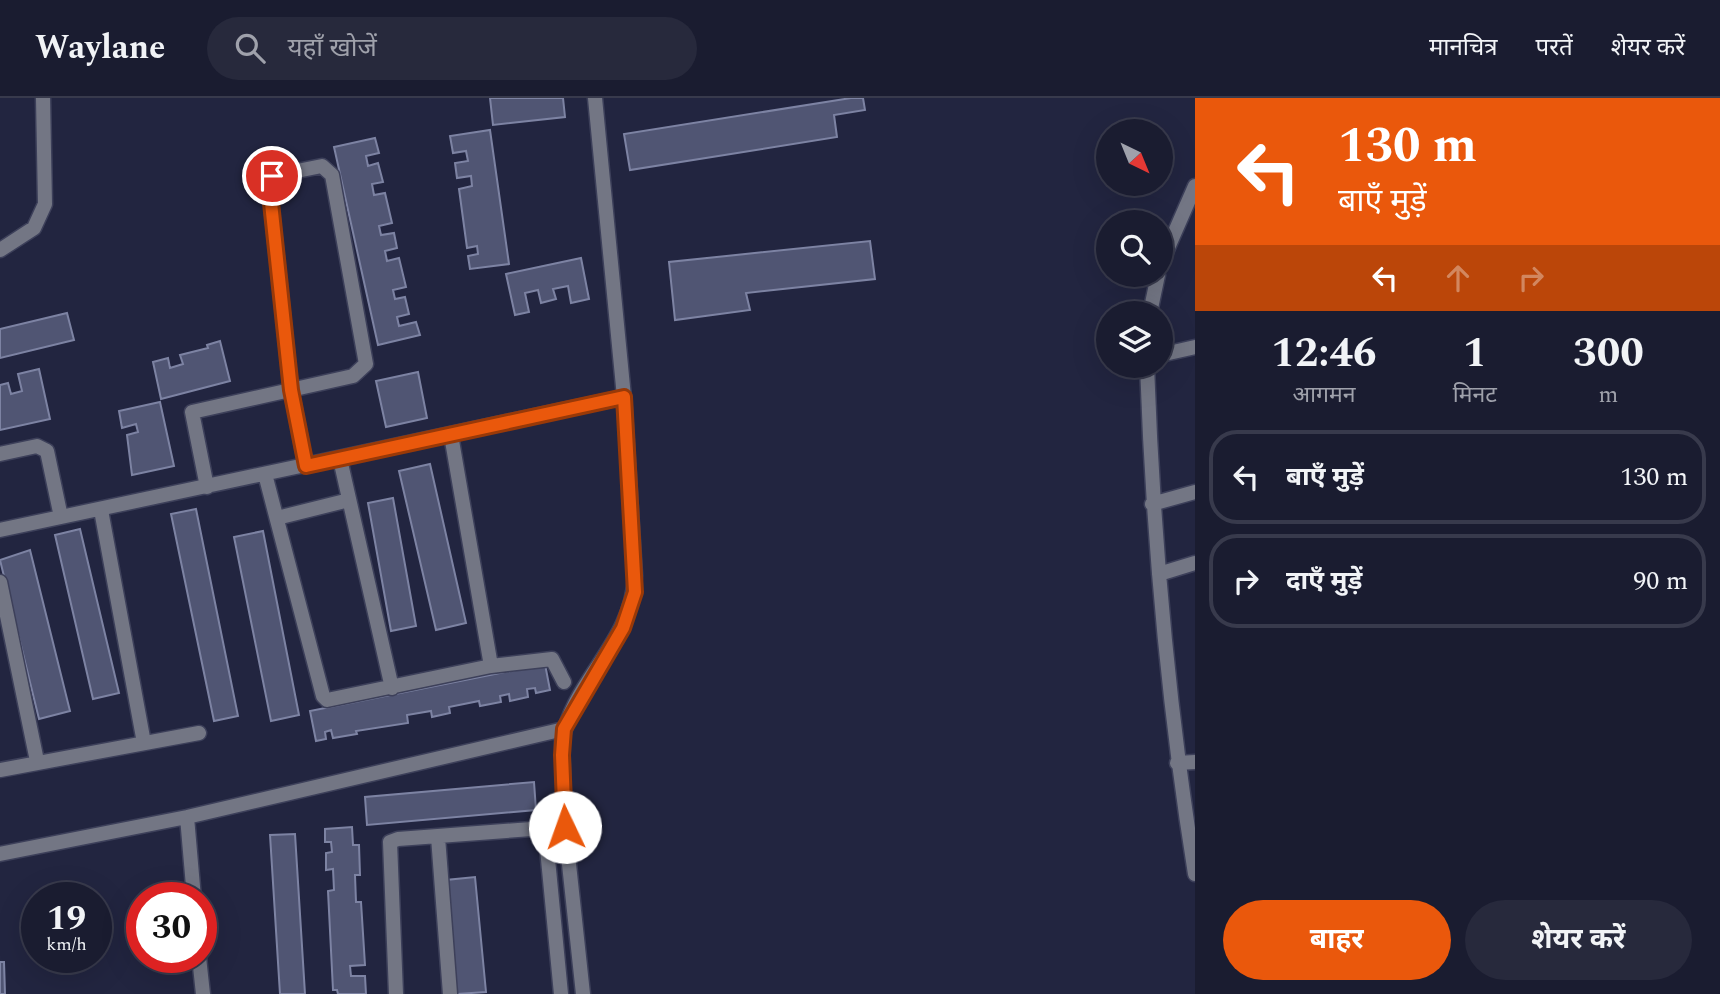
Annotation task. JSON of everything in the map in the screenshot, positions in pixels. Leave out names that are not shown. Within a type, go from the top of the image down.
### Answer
[{"type":"street","points":[[0,250],[34,228],[45,204],[43,98]]},
{"type":"street","points":[[583,994],[565,827],[562,755],[564,729],[623,628],[635,592],[624,397],[595,98]]},
{"type":"street","points":[[207,486],[192,412],[291,390],[354,376],[364,368],[366,359],[332,175],[322,166],[277,175],[269,180],[291,390],[306,466]]},
{"type":"street","points":[[1173,237],[1195,186]]},
{"type":"street","points":[[1173,352],[1195,346]]},
{"type":"street","points":[[1147,378],[1152,504],[1177,763],[1195,874]]},
{"type":"street","points":[[0,530],[624,397]]},
{"type":"street","points":[[451,435],[491,666]]},
{"type":"street","points":[[0,453],[37,446],[47,451],[61,517]]},
{"type":"street","points":[[340,459],[392,688]]},
{"type":"street","points":[[265,474],[323,696],[333,701],[491,666],[552,660],[564,682]]},
{"type":"street","points":[[1152,504],[1195,492]]},
{"type":"street","points":[[276,518],[349,500]]},
{"type":"street","points":[[101,510],[144,743]]},
{"type":"street","points":[[1159,575],[1195,563]]},
{"type":"street","points":[[0,582],[37,761]]},
{"type":"street","points":[[0,854],[187,817],[564,729]]},
{"type":"street","points":[[0,770],[199,733]]},
{"type":"street","points":[[1177,763],[1195,762]]},
{"type":"street","points":[[187,817],[193,882]]},
{"type":"street","points":[[396,994],[388,844],[398,839],[545,828],[561,994]]},
{"type":"street","points":[[438,838],[450,994]]},
{"type":"street","points":[[200,973],[202,994]]},
{"type":"building","points":[[490,98],[563,98],[565,117],[493,125]]},
{"type":"building","points":[[863,98],[865,110],[834,115],[837,137],[630,170],[624,134]]},
{"type":"building","points":[[490,130],[509,264],[470,269],[468,256],[478,254],[477,246],[467,248],[459,189],[472,186],[471,176],[457,178],[455,163],[468,161],[466,151],[453,153],[450,136]]},
{"type":"building","points":[[375,138],[379,153],[366,156],[368,166],[378,163],[383,182],[372,184],[374,195],[385,193],[392,223],[379,226],[381,235],[394,233],[397,248],[385,251],[387,261],[399,258],[406,287],[393,290],[395,299],[405,297],[409,314],[397,317],[399,326],[416,322],[420,335],[378,345],[334,147]]},
{"type":"building","points":[[870,241],[875,279],[746,293],[750,310],[675,320],[669,262]]},
{"type":"building","points":[[581,258],[589,299],[571,303],[568,286],[553,289],[556,299],[541,303],[538,290],[525,293],[529,312],[515,315],[506,274]]},
{"type":"building","points":[[67,313],[74,340],[0,358],[0,329]]},
{"type":"building","points":[[220,341],[230,381],[161,399],[153,362],[168,358],[170,368],[183,364],[180,355],[208,348],[207,345]]},
{"type":"building","points":[[39,369],[50,419],[0,430],[0,385],[8,383],[11,394],[22,391],[18,374]]},
{"type":"building","points":[[418,372],[427,418],[386,427],[376,381]]},
{"type":"building","points":[[160,402],[174,466],[132,475],[127,435],[138,432],[136,424],[122,428],[119,411]]},
{"type":"building","points":[[430,464],[466,623],[436,630],[399,471]]},
{"type":"building","points":[[393,498],[416,626],[391,631],[368,503]]},
{"type":"building","points":[[196,509],[238,716],[214,721],[171,514]]},
{"type":"building","points":[[80,529],[119,693],[93,699],[55,535]]},
{"type":"building","points":[[263,531],[299,715],[271,721],[234,537]]},
{"type":"building","points":[[30,550],[70,711],[39,719],[0,560]]},
{"type":"building","points":[[545,664],[550,690],[536,693],[535,688],[527,689],[528,697],[510,701],[509,694],[500,696],[501,702],[480,706],[479,701],[449,707],[450,713],[432,717],[431,711],[407,715],[408,723],[356,731],[357,734],[333,738],[331,730],[325,732],[326,739],[316,741],[310,711]]},
{"type":"building","points":[[534,782],[536,810],[367,825],[365,797]]},
{"type":"building","points":[[352,827],[353,845],[359,845],[360,875],[355,875],[356,902],[361,902],[365,965],[350,966],[351,976],[365,976],[366,994],[338,994],[337,990],[333,990],[328,891],[334,890],[333,869],[326,870],[326,853],[332,852],[331,842],[325,842],[325,829]]},
{"type":"building","points":[[295,834],[305,994],[280,994],[270,835]]},
{"type":"building","points":[[475,877],[486,992],[457,994],[446,880]]},
{"type":"building","points":[[0,962],[4,962],[5,994],[0,994]]},
{"type":"route","points":[[272,176],[269,184],[291,390],[306,466],[624,397],[635,592],[623,628],[578,700],[564,729],[562,755],[565,827]]}]
